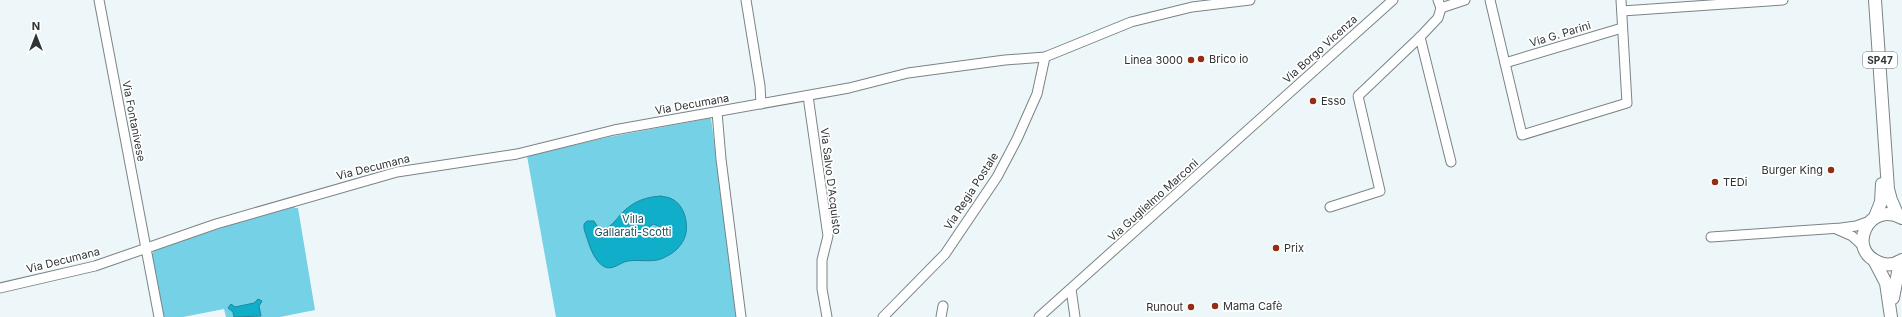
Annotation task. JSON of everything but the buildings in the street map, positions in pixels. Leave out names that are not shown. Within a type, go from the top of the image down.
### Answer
[{"type":"main road","name":"SP47","points":[[1875,0],[1889,196],[1900,217]]},
{"type":"main road","name":"SP47","points":[[1864,247],[1864,232],[1881,202],[1885,145]]},
{"type":"main road","name":"SP47","points":[[1872,219],[1885,214],[1900,217]]},
{"type":"main road","points":[[1864,247],[1868,256],[1874,260],[1887,264],[1901,261],[1894,284],[1891,317]]},
{"type":"main road","points":[[1874,260],[1886,283],[1891,317]]},
{"type":"street","name":"Via Fontanivese","points":[[99,0],[159,317]]},
{"type":"street","points":[[746,0],[760,86],[761,104]]},
{"type":"street","name":"Via Decumana","points":[[0,288],[95,266],[146,247],[216,224],[397,172],[517,154],[614,130],[808,96],[849,88],[908,73],[1005,60],[1045,57],[1130,22],[1192,7],[1250,0]]},
{"type":"street","name":"Via Borgo Vicenza","points":[[1281,100],[1393,0]]},
{"type":"street","points":[[1330,207],[1380,191],[1358,96],[1438,18],[1439,4],[1465,0]]},
{"type":"street","points":[[1490,0],[1522,135],[1627,103],[1621,0]]},
{"type":"street","points":[[1622,11],[1783,0]]},
{"type":"street","name":"Via G. Parini","points":[[1505,63],[1622,28]]},
{"type":"street","points":[[1420,37],[1451,162]]},
{"type":"street","name":"Via Regia Postale","points":[[883,317],[945,254],[997,177],[1018,139],[1037,94],[1045,57]]},
{"type":"street","name":"Via Salvo D'Acquisto","points":[[808,96],[828,236],[822,260],[822,289],[827,317]]},
{"type":"street","name":"Via Guglielmo Marconi","points":[[1039,317],[1281,100]]},
{"type":"street","points":[[717,112],[721,159],[741,317]]},
{"type":"street","points":[[1711,237],[1833,229],[1854,226],[1872,219]]},
{"type":"street","points":[[1833,229],[1850,235],[1864,247]]},
{"type":"street","points":[[1071,289],[1075,317]]},
{"type":"street","points":[[941,317],[943,306]]},
{"type":"green space","name":"Villa Gallarati-Scotti","points":[[711,118],[737,317],[556,317],[527,156],[609,137]]},
{"type":"green space","points":[[293,204],[295,208],[298,208],[315,310],[280,317],[226,317],[224,309],[183,317],[163,317],[151,255],[155,250]]},
{"type":"shaded area","points":[[661,196],[671,198],[683,211],[686,223],[686,234],[677,249],[658,260],[653,261],[628,261],[610,268],[606,268],[599,263],[591,249],[584,229],[584,224],[587,221],[594,221],[602,230],[606,229],[631,205],[640,200]],"holes":[[[653,224],[661,227],[661,232],[653,236],[647,235],[647,229]]]},
{"type":"shaded area","points":[[258,299],[262,301],[259,306],[261,316],[234,317],[233,312],[228,308],[231,304],[235,307],[254,303]]},
{"type":"place","name":"Brico io","points":[[1201,59]]},
{"type":"place","name":"Linea 3000","points":[[1191,60]]},
{"type":"place","name":"Esso","points":[[1313,101]]},
{"type":"place","name":"Burger King","points":[[1831,170]]},
{"type":"place","name":"TEDi","points":[[1715,182]]},
{"type":"place","name":"Prix","points":[[1276,248]]},
{"type":"place","name":"Mama Cafè","points":[[1215,306]]},
{"type":"place","name":"Runout","points":[[1191,307]]}]
